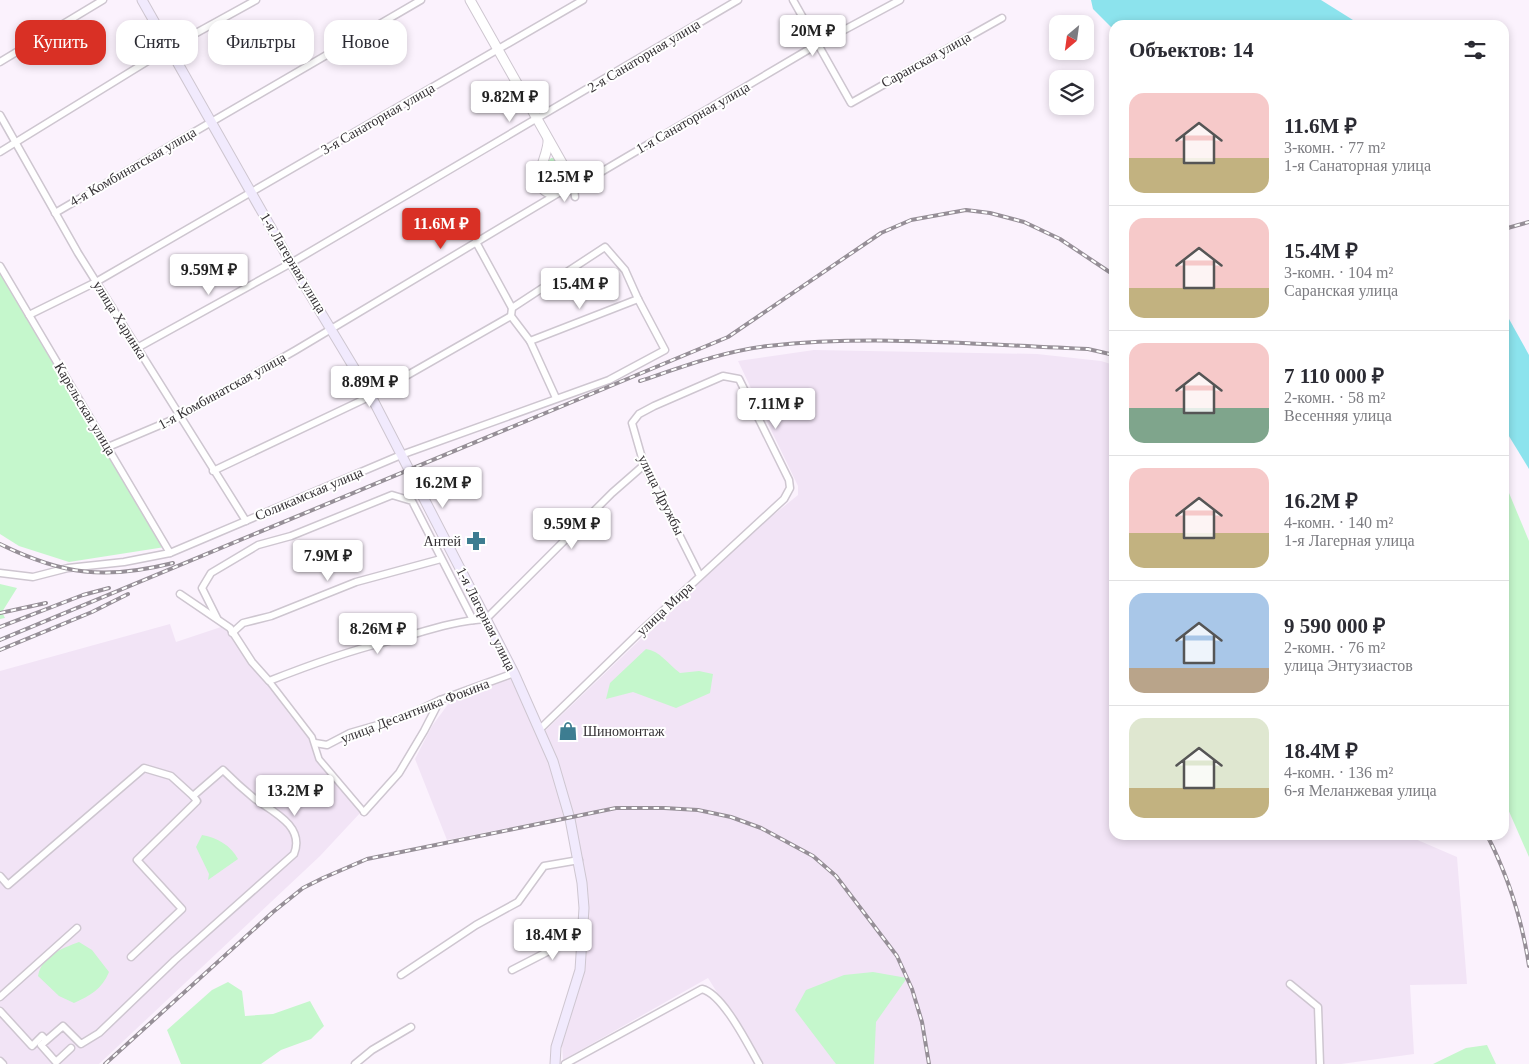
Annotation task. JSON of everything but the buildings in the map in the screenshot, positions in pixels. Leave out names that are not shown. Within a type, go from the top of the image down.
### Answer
[{"type":"main road","name":"1-я Лагерная улица","points":[[142,0],[153,20]]},
{"type":"main road","name":"1-я Лагерная улица","points":[[179,65],[371,396],[514,673],[562,790],[579,860],[584,933],[580,970],[556,1047],[555,1064]]},
{"type":"street","points":[[0,62],[103,0]]},
{"type":"street","points":[[198,32],[256,0]]},
{"type":"street","name":"4-я Комбинатская улица","points":[[55,213],[421,0]]},
{"type":"street","points":[[470,0],[538,119],[575,192]]},
{"type":"street","name":"3-я Санаторная улица","points":[[29,314],[96,282],[583,0]]},
{"type":"street","name":"2-я Санаторная улица","points":[[137,348],[292,263],[738,0]]},
{"type":"street","points":[[793,0],[818,44]]},
{"type":"street","name":"1-я Санаторная улица","points":[[332,328],[562,192],[575,192],[818,44],[900,0]]},
{"type":"street","name":"Саранская улица","points":[[818,44],[850,103],[1002,18]]},
{"type":"street","points":[[0,152],[142,65]]},
{"type":"street","name":"улица Харинка","points":[[0,115],[96,282],[246,521]]},
{"type":"street","points":[[548,139],[549,148],[542,163],[540,182],[548,193],[562,192],[568,184],[567,174]]},
{"type":"street","points":[[476,242],[512,308],[511,316],[530,341],[556,398]]},
{"type":"street","points":[[512,308],[605,247],[625,270],[638,299],[530,341]]},
{"type":"street","name":"Карельская улица","points":[[0,266],[170,553]]},
{"type":"street","name":"Соликамская улица","points":[[0,573],[33,577],[68,568],[124,562],[170,553],[401,455],[609,380],[665,350],[638,299]]},
{"type":"street","points":[[213,471],[371,396],[511,316]]},
{"type":"street","name":"1-я Комбинатская улица","points":[[108,447],[179,417],[332,328]]},
{"type":"street","name":"улица Дружбы","points":[[700,576],[644,464],[632,424],[639,414],[723,376],[739,379],[789,480],[790,488]]},
{"type":"street","points":[[269,681],[320,661],[373,645],[473,620],[486,619],[612,493],[644,464]]},
{"type":"street","name":"улица Мира","points":[[539,730],[700,576],[784,499],[790,488]]},
{"type":"street","points":[[218,620],[202,588],[211,573],[258,545],[291,536],[392,495],[412,501],[473,620]]},
{"type":"street","points":[[232,633],[243,623],[271,616],[356,582],[441,559]]},
{"type":"street","points":[[180,594],[230,628],[315,743],[315,751],[319,759],[364,812],[404,765],[440,700]]},
{"type":"street","name":"улица Десантника Фокина","points":[[315,743],[327,745],[350,733],[402,718],[440,700],[514,673]]},
{"type":"street","points":[[0,876],[8,886],[144,768],[171,776],[197,801],[137,860],[182,909],[131,957]]},
{"type":"street","points":[[71,1048],[56,1063],[41,1045],[63,1026],[81,1044],[99,1033],[175,960],[294,854],[298,844],[296,835],[280,815],[255,798],[223,770],[193,796]]},
{"type":"street","points":[[401,975],[476,925],[518,902],[544,866],[579,860]]},
{"type":"street","points":[[0,997],[77,928]]},
{"type":"street","points":[[512,970],[584,933]]},
{"type":"street","points":[[1290,984],[1318,1006],[1320,1064]]},
{"type":"street","points":[[565,1064],[702,989],[709,991],[719,1000],[759,1064]]},
{"type":"street","points":[[0,1011],[32,1046],[42,1036],[46,1040]]},
{"type":"street","points":[[355,1064],[372,1050],[411,1027]]},
{"type":"street","points":[[0,1061],[3,1064]]},
{"type":"shaded area","points":[[814,350],[1037,354],[1109,363],[1109,840],[1418,840],[1457,857],[1467,984],[1410,985],[1414,1054],[1341,1064],[762,1064],[708,978],[563,1060],[562,1045],[580,987],[590,935],[588,889],[576,828],[544,732],[750,534],[798,495],[798,486],[738,361]]},
{"type":"shaded area","points":[[170,624],[176,642],[224,626],[231,632],[289,714],[317,746],[320,761],[361,812],[320,856],[99,1064],[6,1064],[0,1057],[0,671]]},
{"type":"shaded area","points":[[511,676],[542,744],[567,816],[447,840],[415,759],[432,726],[449,703],[462,695]]},
{"type":"green space","points":[[551,158],[554,158],[564,177],[563,183],[555,189],[546,185],[544,178],[546,167]]},
{"type":"green space","points":[[0,271],[165,547],[69,562],[19,546],[0,534]]},
{"type":"green space","points":[[1509,493],[1529,541],[1529,857],[1509,811]]},
{"type":"green space","points":[[0,584],[17,588],[2,612],[5,618],[0,619]]},
{"type":"green space","points":[[646,649],[656,652],[680,673],[699,671],[713,674],[710,693],[676,708],[633,692],[606,699],[610,683]]},
{"type":"green space","points":[[202,835],[223,843],[238,859],[208,880],[209,874],[196,847]]},
{"type":"green space","points":[[79,942],[92,950],[109,972],[103,983],[95,991],[74,1003],[59,996],[38,976],[40,969],[48,958],[59,950]]},
{"type":"green space","points":[[873,972],[907,978],[876,1022],[874,1064],[836,1064],[795,1010],[806,990],[844,975]]},
{"type":"green space","points":[[228,982],[242,991],[245,1016],[273,1014],[310,1001],[324,1026],[311,1039],[281,1050],[261,1064],[181,1064],[167,1030],[212,990]]},
{"type":"green space","points":[[1487,1045],[1496,1064],[1433,1064],[1466,1048]]},
{"type":"water","points":[[1091,0],[1321,0],[1353,20],[1109,20],[1109,25],[1093,9]]},
{"type":"water","points":[[1509,319],[1529,355],[1529,469],[1509,436]]},
{"type":"railway","points":[[0,640],[728,337],[881,233],[911,220],[966,210],[990,213],[1024,222],[1060,239],[1109,272]]},
{"type":"railway","points":[[1509,228],[1529,222]]},
{"type":"railway","points":[[640,381],[703,360],[752,348],[808,343],[848,341],[968,343],[1088,349],[1109,354]]},
{"type":"railway","points":[[0,544],[44,562],[85,572],[126,572],[173,563]]},
{"type":"railway","points":[[0,627],[83,595],[109,588]]},
{"type":"railway","points":[[0,650],[92,612],[128,594]]},
{"type":"railway","points":[[0,613],[46,603]]},
{"type":"railway","points":[[105,1064],[273,912],[303,888],[367,859],[616,808],[698,810],[731,817],[761,828],[813,856],[836,876],[897,956],[912,989],[922,1022],[929,1064]]},
{"type":"railway","points":[[1489,840],[1514,899],[1523,932],[1529,966]]},
{"type":"place","name":"Антей","points":[[476,541]]},
{"type":"place","name":"Шиномонтаж","points":[[568,731]]}]
